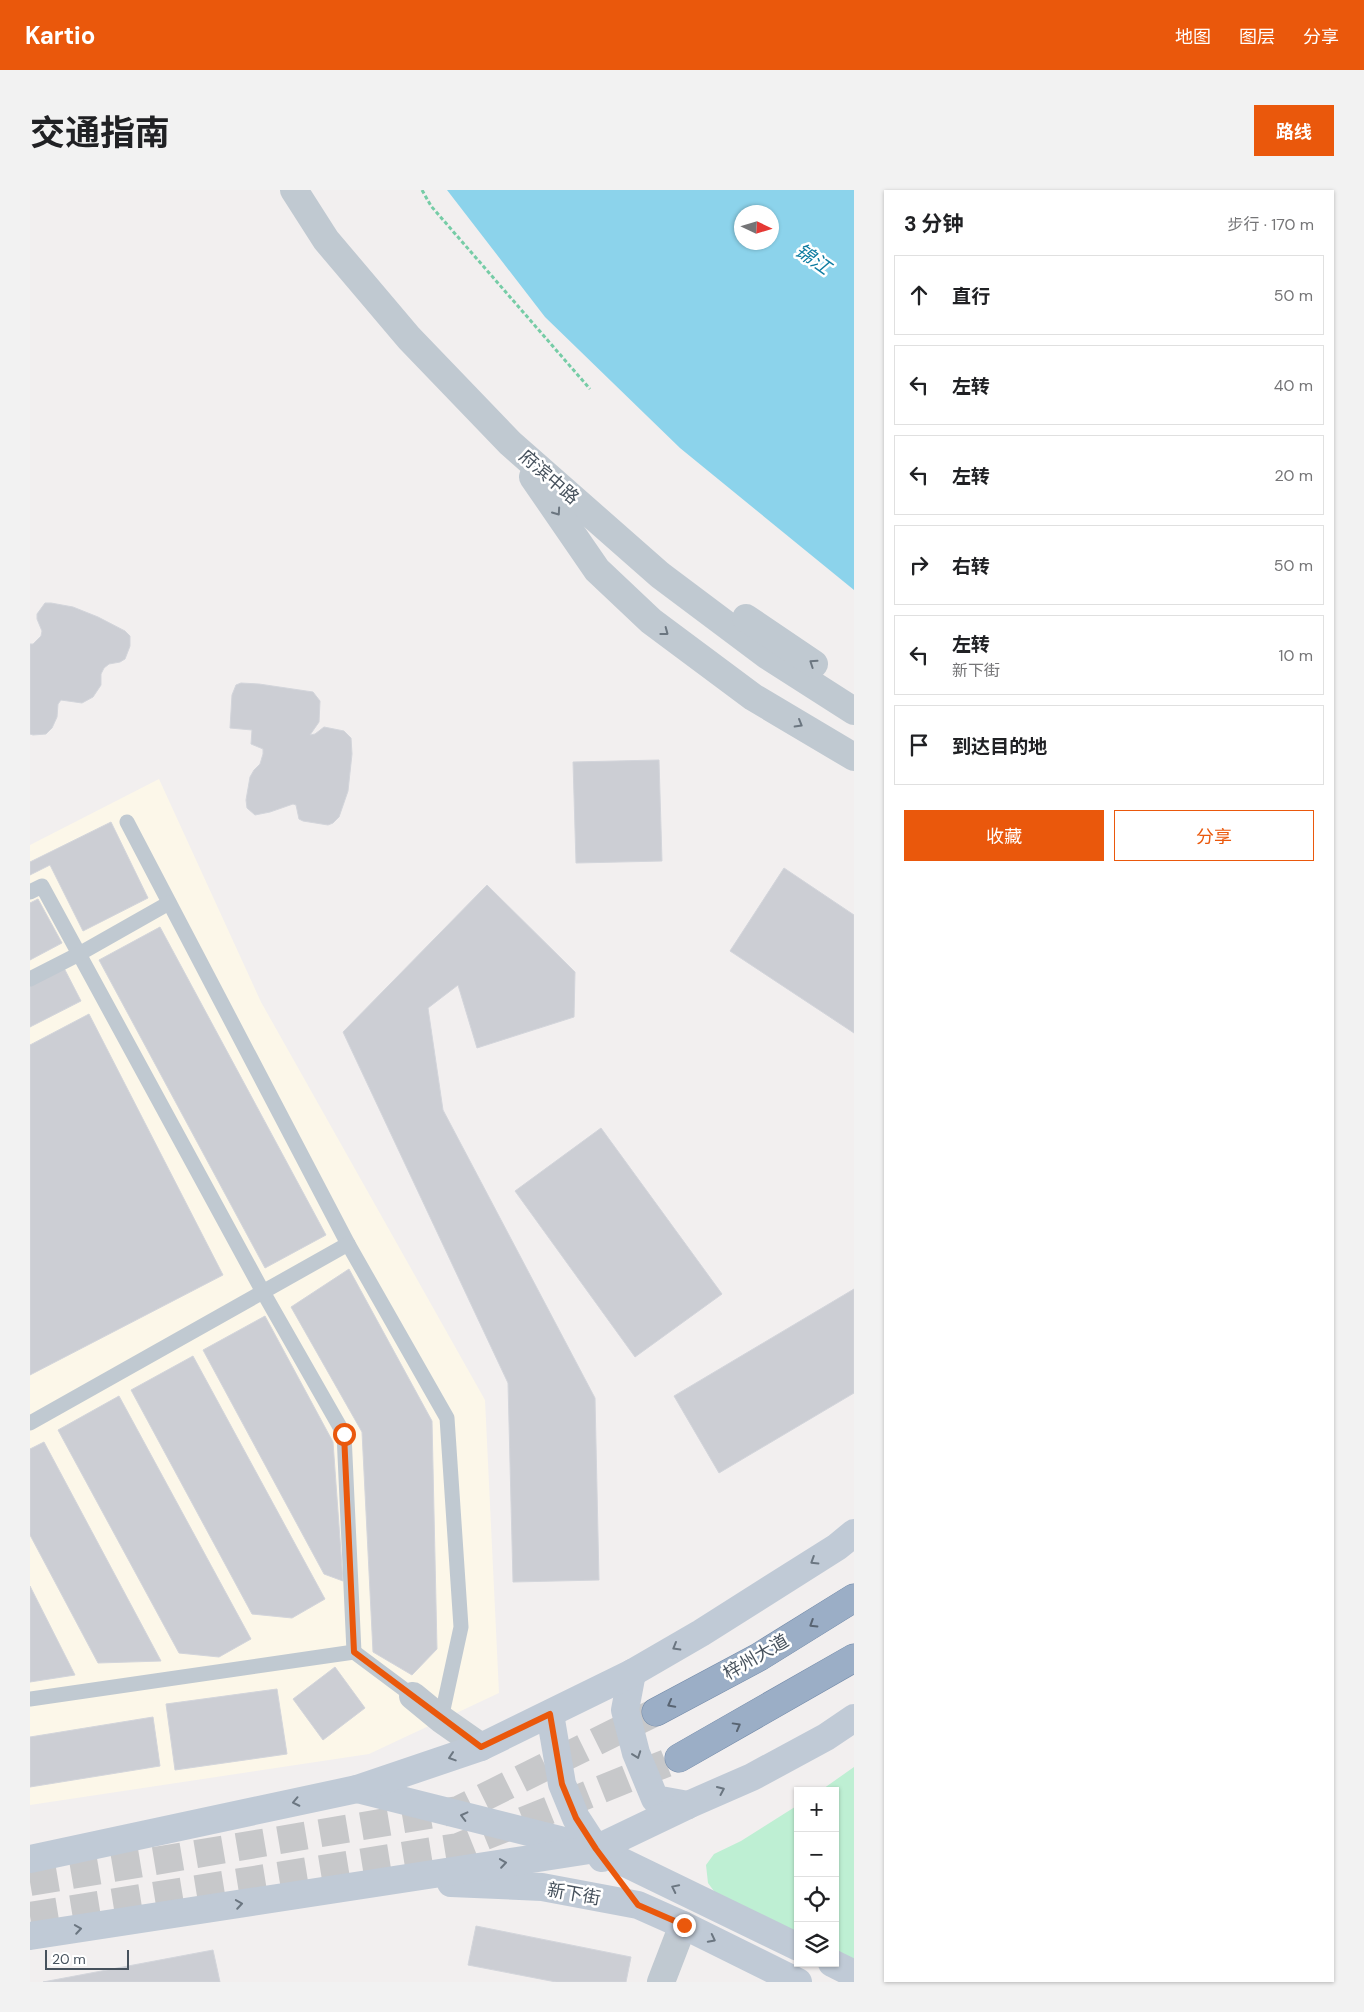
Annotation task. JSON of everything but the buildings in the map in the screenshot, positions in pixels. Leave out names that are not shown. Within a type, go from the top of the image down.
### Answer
[{"type":"highway","name":"梓州大道","points":[[656,1712],[759,1657],[854,1598]]},
{"type":"highway","points":[[679,1758],[854,1658]]},
{"type":"main road","points":[[30,1859],[357,1788],[481,1747],[632,1673],[709,1628],[837,1547],[854,1533]]},
{"type":"main road","points":[[632,1673],[625,1710],[636,1753],[655,1799],[688,1805]]},
{"type":"main road","points":[[550,1714],[562,1784],[576,1818],[596,1849],[638,1905]]},
{"type":"main road","points":[[30,1936],[596,1849],[752,1777],[826,1736],[854,1718]]},
{"type":"main road","points":[[357,1788],[596,1849],[794,1945]]},
{"type":"main road","name":"新下街","points":[[392,1880],[542,1887],[638,1905],[684,1925],[798,1982]]},
{"type":"main road","points":[[839,1966],[854,1974]]},
{"type":"street","name":"府滨中路","points":[[294,190],[326,240],[409,338],[510,443],[660,575],[768,656],[854,711]]},
{"type":"street","points":[[510,443],[628,525],[732,609],[834,678],[854,689]]},
{"type":"street","points":[[510,443],[597,570],[651,621],[753,697],[854,757]]},
{"type":"street","points":[[413,1696],[441,1719],[481,1747]]},
{"type":"street","points":[[661,1982],[684,1925]]},
{"type":"lane","points":[[126,822],[348,1244],[447,1418],[461,1627],[441,1719]]},
{"type":"lane","points":[[30,892],[42,886],[263,1292],[344,1434],[354,1652]]},
{"type":"lane","points":[[30,979],[79,954],[169,903]]},
{"type":"lane","points":[[30,1423],[348,1244]]},
{"type":"lane","points":[[30,1699],[354,1652],[413,1696]]},
{"type":"path","points":[[422,190],[432,206],[590,389]]},
{"type":"shaded area","points":[[159,779],[261,1002],[485,1400],[499,1693],[369,1754],[30,1805],[30,845]]},
{"type":"green space","points":[[854,1767],[854,1961],[839,1954],[839,1787],[826,1787]]},
{"type":"green space","points":[[794,1808],[794,1933],[719,1898],[708,1883],[706,1865],[714,1854],[741,1841]]},
{"type":"water","name":"锦江","points":[[447,190],[854,190],[854,590],[680,448],[545,317]]},
{"type":"tunnel","points":[[30,1882],[458,1810],[656,1712]]},
{"type":"tunnel","points":[[30,1916],[458,1847],[679,1758]]},
{"type":"route","points":[[344,1434],[354,1652],[441,1719],[481,1747],[550,1714],[562,1784],[576,1818],[596,1849],[638,1905],[684,1925]]}]
